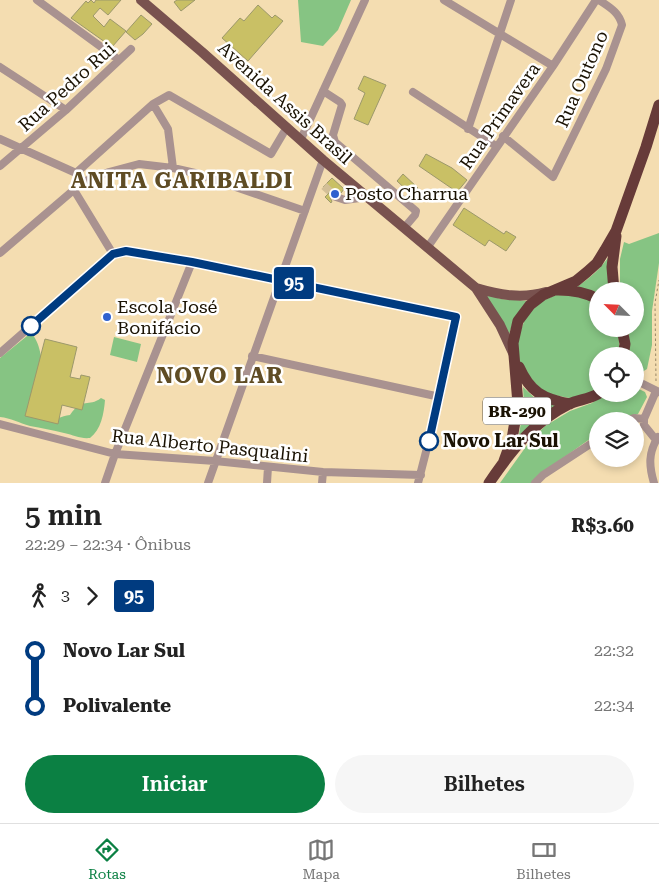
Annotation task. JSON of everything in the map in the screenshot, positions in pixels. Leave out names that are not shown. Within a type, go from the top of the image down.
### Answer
[{"type":"highway","name":"BR-290","points":[[504,461],[512,439],[518,404],[513,342],[518,321],[530,305],[554,289],[576,281],[597,263],[616,232],[659,105]]},
{"type":"highway","name":"BR-290","points":[[613,282],[612,267],[616,232]]},
{"type":"highway","points":[[554,289],[575,290],[589,294]]},
{"type":"highway","points":[[515,359],[530,388],[546,398],[570,404]]},
{"type":"highway","name":"BR-290","points":[[489,483],[504,461],[526,435],[539,424],[570,404],[589,397]]},
{"type":"main road","name":"Avenida Assis Brasil","points":[[141,0],[323,160],[476,288],[500,325],[515,359]]},
{"type":"main road","name":"Avenida Assis Brasil","points":[[476,288],[495,293],[523,296],[536,295],[554,289]]},
{"type":"street","points":[[37,0],[119,60]]},
{"type":"street","points":[[300,139],[365,0]]},
{"type":"street","points":[[444,0],[553,66]]},
{"type":"street","points":[[468,129],[512,0]]},
{"type":"street","name":"Rua Primavera","points":[[427,248],[597,0]]},
{"type":"street","name":"Rua Outono","points":[[503,136],[553,177],[606,69],[622,25],[615,12],[597,0]]},
{"type":"street","name":"Rua Pedro Rui","points":[[0,166],[66,110],[131,49]]},
{"type":"street","points":[[0,67],[66,110]]},
{"type":"street","points":[[323,91],[342,105],[333,135],[335,142],[416,211],[404,228]]},
{"type":"street","points":[[413,92],[496,146]]},
{"type":"street","points":[[76,173],[153,104],[169,95],[271,154],[287,127]]},
{"type":"street","points":[[153,104],[168,130],[173,168]]},
{"type":"street","points":[[0,139],[76,173],[84,182]]},
{"type":"street","points":[[208,483],[323,160]]},
{"type":"street","points":[[0,253],[84,182],[109,172],[139,164],[173,168],[203,176],[305,212]]},
{"type":"street","points":[[316,179],[324,186]]},
{"type":"street","points":[[74,190],[113,254]]},
{"type":"street","points":[[336,197],[345,200],[367,197]]},
{"type":"street","points":[[0,353],[113,254],[126,251],[192,262],[456,317],[440,397],[420,479]]},
{"type":"street","points":[[106,483],[115,454],[192,262]]},
{"type":"street","points":[[252,356],[440,397]]},
{"type":"street","points":[[644,385],[658,392],[644,419]]},
{"type":"street","name":"Rua Alberto Pasqualini","points":[[0,424],[115,454],[420,479]]},
{"type":"street","points":[[644,425],[657,437],[650,456],[654,483]]},
{"type":"street","points":[[535,483],[543,475],[589,445]]},
{"type":"street","points":[[267,483],[268,467]]},
{"type":"street","points":[[322,483],[323,472]]},
{"type":"path","points":[[658,392],[655,304],[659,280]]},
{"type":"green space","points":[[298,0],[351,0],[338,30],[323,46],[301,42]]},
{"type":"green space","points":[[659,233],[659,263],[652,311],[652,345],[647,369],[644,371],[644,347],[629,347],[629,338],[644,338],[644,282],[620,282],[620,259],[624,242],[629,244]]},
{"type":"green space","points":[[611,253],[610,282],[589,282],[589,291],[577,287],[596,272]]},
{"type":"green space","points":[[482,293],[501,299],[529,301],[512,325],[509,335]]},
{"type":"green space","points":[[556,295],[586,296],[589,298],[589,338],[619,338],[619,347],[589,347],[589,393],[574,399],[544,393],[520,366],[516,344],[526,316],[542,301]]},
{"type":"green space","points":[[32,334],[37,342],[42,362],[42,417],[49,421],[70,415],[78,406],[101,398],[105,400],[103,416],[97,431],[90,438],[30,426],[0,417],[0,358]]},
{"type":"green space","points":[[114,337],[141,344],[137,362],[110,355]]},
{"type":"green space","points":[[523,387],[538,401],[559,406],[518,440],[524,405]]},
{"type":"green space","points":[[644,392],[647,397],[639,412],[589,412],[589,440],[543,472],[532,483],[500,483],[530,441],[545,426],[570,411],[592,403],[644,402]]},
{"type":"building","points":[[91,0],[94,3],[96,0],[121,0],[108,15],[100,8],[93,16],[104,27],[110,19],[126,31],[112,47],[71,18],[86,1],[88,3]]},
{"type":"building","points":[[177,0],[195,0],[181,11],[174,2]]},
{"type":"building","points":[[258,5],[272,18],[275,15],[283,21],[248,61],[222,38],[240,18],[244,21]]},
{"type":"building","points":[[141,15],[152,24],[135,40],[126,32]]},
{"type":"building","points":[[364,76],[386,85],[368,125],[354,119],[365,93],[358,89]]},
{"type":"building","points":[[426,154],[452,168],[467,180],[457,192],[419,166]]},
{"type":"building","points":[[403,174],[418,188],[412,195],[397,181]]},
{"type":"building","points":[[332,178],[344,189],[341,193],[335,191],[332,193],[331,203],[325,197],[329,193],[323,187]]},
{"type":"building","points":[[464,208],[504,234],[506,231],[516,237],[506,251],[489,240],[485,246],[453,225]]},
{"type":"building","points":[[45,339],[77,347],[70,377],[80,379],[81,375],[90,377],[82,410],[62,405],[58,424],[25,416]]},
{"type":"tunnel","points":[[324,186],[336,197]]},
{"type":"bus line","name":"95","points":[[31,326],[113,254],[126,251],[192,262],[456,317],[429,441]]},
{"type":"place","name":"Posto Charrua","points":[[335,194]]},
{"type":"place","name":"Escola José Bonifácio","points":[[107,317]]},
{"type":"place","name":"Novo Lar Sul","points":[[429,441]]},
{"type":"district","name":"ANITA GARIBALDI","points":[[182,180]]},
{"type":"district","name":"NOVO LAR","points":[[220,375]]}]
